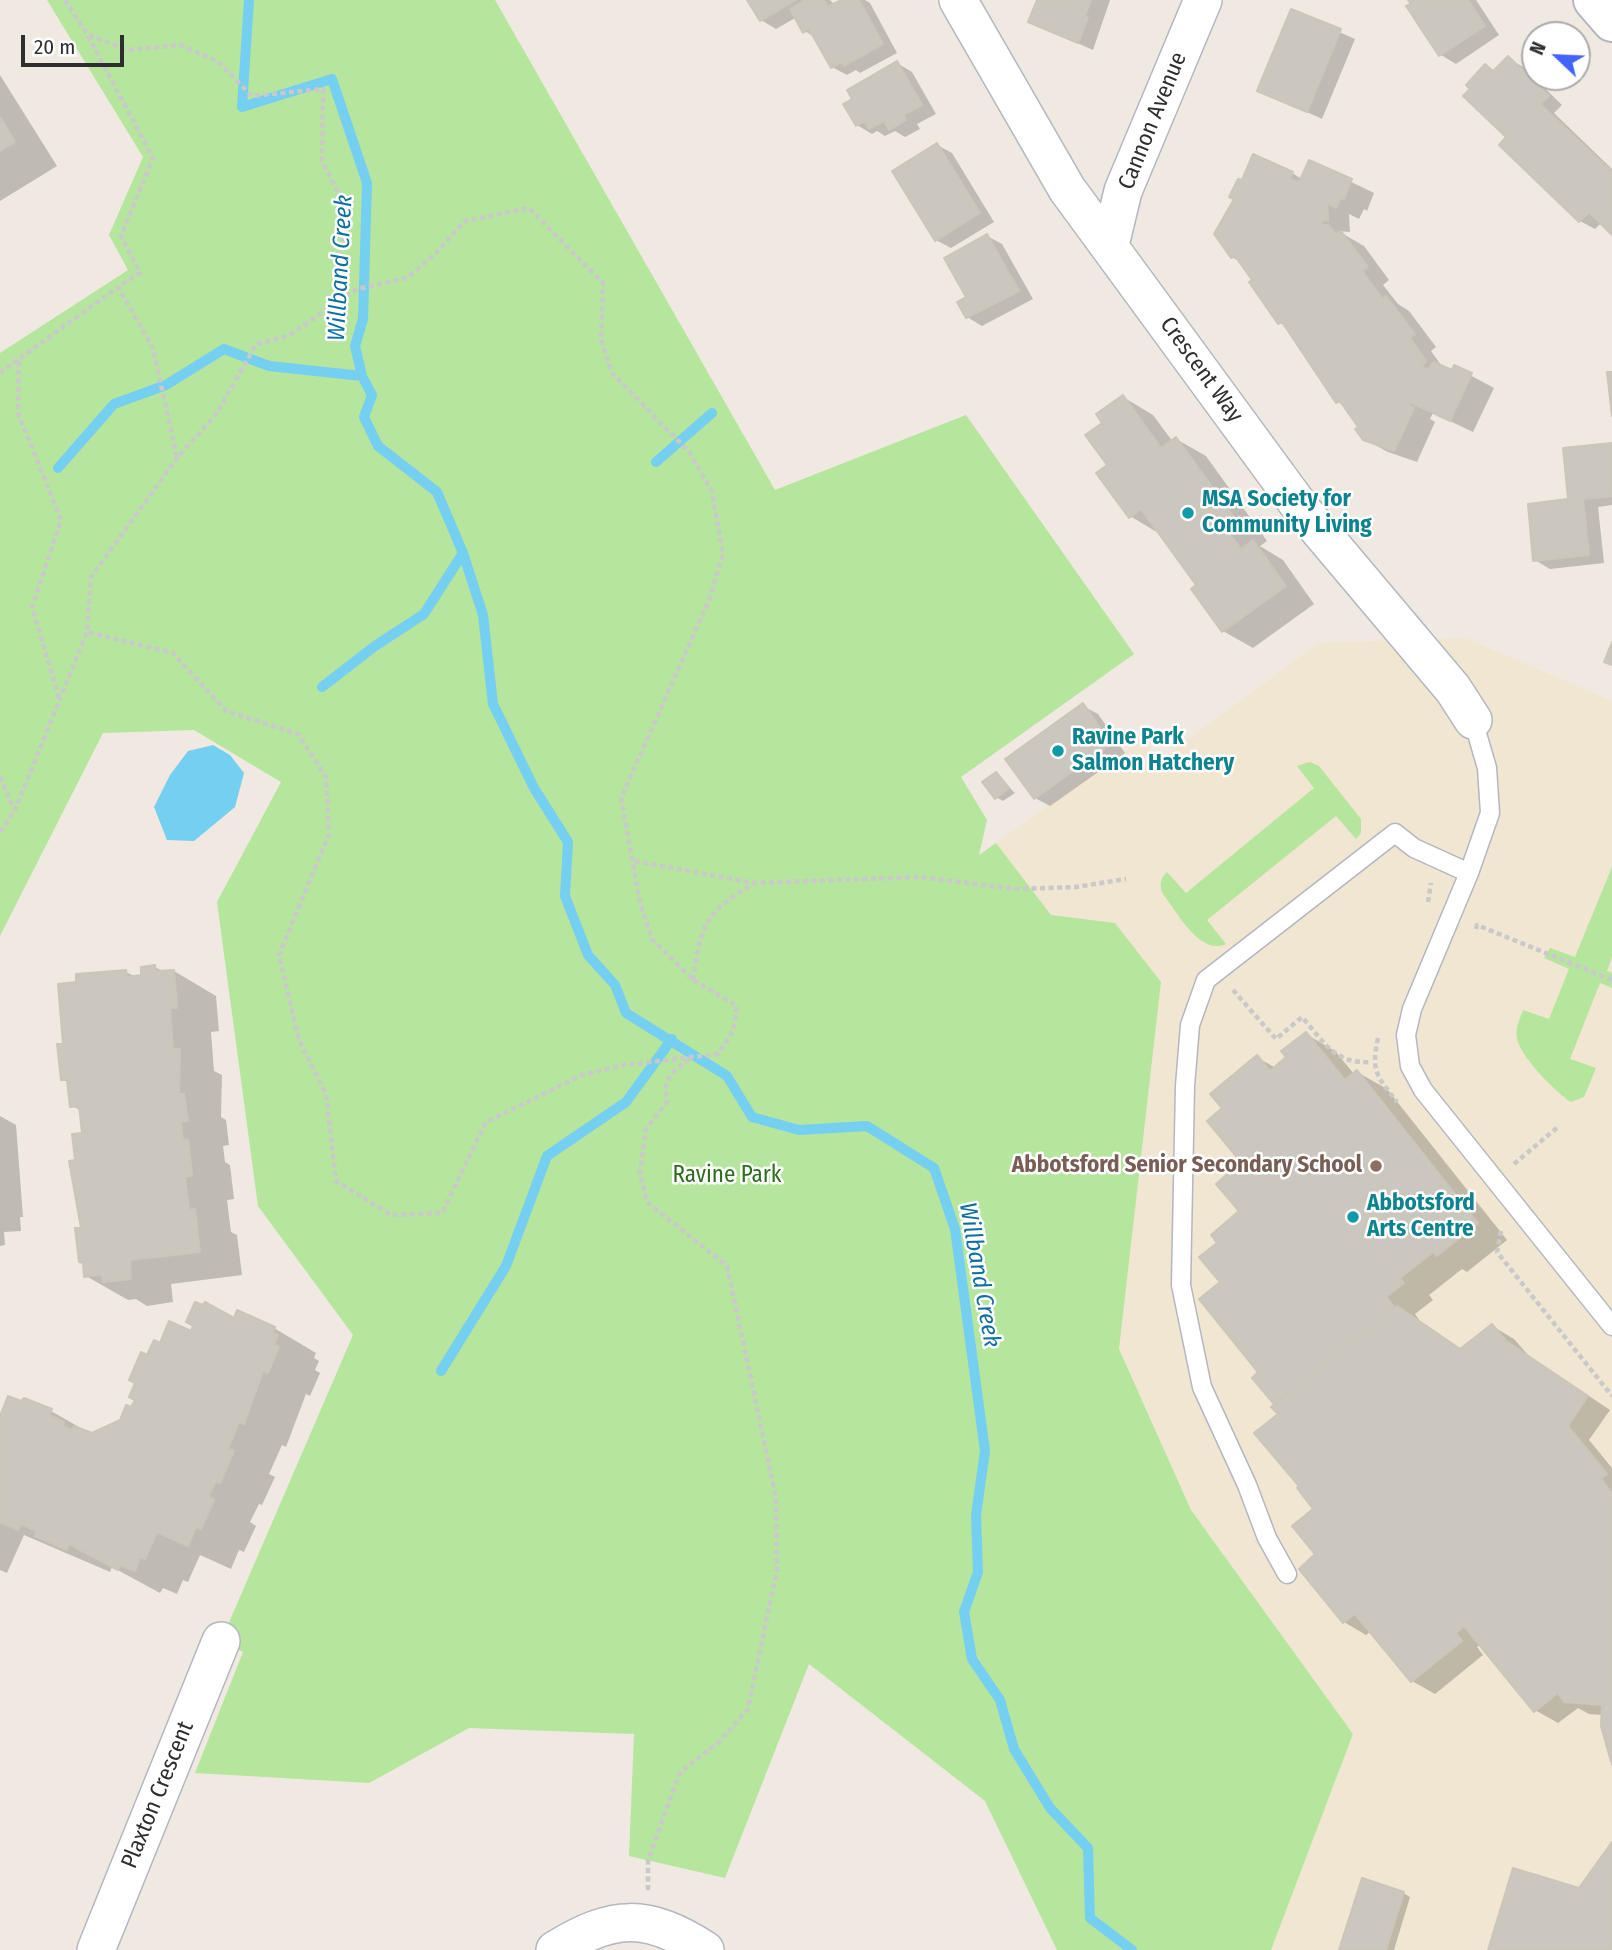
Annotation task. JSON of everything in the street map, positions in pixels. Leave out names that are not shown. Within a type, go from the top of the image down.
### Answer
[{"type":"street","name":"Crescent Way","points":[[958,0],[1067,189],[1303,511],[1453,689],[1474,720]]},
{"type":"street","name":"Cannon Avenue","points":[[1110,245],[1123,191],[1203,0]]},
{"type":"street","points":[[1593,0],[1612,22]]},
{"type":"street","name":"Plaxton Crescent","points":[[96,1950],[221,1641]]},
{"type":"street","points":[[555,1950],[579,1935],[612,1924],[649,1922],[686,1938],[705,1950]]},
{"type":"lane","points":[[1474,720],[1487,768],[1490,813],[1469,873],[1412,1009],[1406,1035],[1410,1066],[1431,1100],[1612,1326]]},
{"type":"lane","points":[[1287,1574],[1267,1538],[1247,1485],[1202,1387],[1181,1285],[1185,1086],[1191,1025],[1206,979],[1395,833],[1414,848],[1469,873]]},
{"type":"path","points":[[0,373],[140,273],[121,236],[153,158],[87,34],[65,0]]},
{"type":"path","points":[[87,34],[128,50],[180,45],[217,61],[253,96],[323,89],[321,161],[346,208],[337,300]]},
{"type":"path","points":[[0,832],[15,810],[87,632],[91,577],[177,458],[217,413],[240,368],[256,344],[288,336],[337,300],[358,289],[407,278],[437,252],[465,221],[529,208],[603,283],[601,340],[612,373],[690,453],[712,492],[723,554],[709,600],[621,798],[635,861],[640,903],[652,939],[693,980],[737,1006],[733,1031],[718,1054],[624,1065],[582,1075],[486,1122],[442,1213],[391,1215],[336,1181],[326,1094],[299,1040],[279,955],[329,834],[326,777],[298,734],[226,711],[173,653],[87,632]]},
{"type":"path","points":[[118,287],[153,348],[159,380],[166,395],[177,458]]},
{"type":"path","points":[[19,359],[18,413],[61,520],[32,607],[60,699]]},
{"type":"path","points":[[0,777],[15,810]]},
{"type":"path","points":[[635,861],[754,883],[921,877],[1015,889],[1076,887],[1126,879]]},
{"type":"path","points":[[693,980],[700,933],[722,902],[754,883]]},
{"type":"path","points":[[1441,940],[1467,950],[1477,925],[1612,980]]},
{"type":"path","points":[[1217,971],[1276,1039],[1302,1017],[1336,1056],[1354,1063],[1373,1062]]},
{"type":"path","points":[[649,1922],[648,1860],[680,1772],[719,1742],[748,1709],[777,1569],[776,1498],[727,1266],[647,1202],[640,1173],[646,1129],[667,1102],[664,1087],[669,1074],[690,1059]]},
{"type":"shaded area","name":"Abbotsford Senior Secondary School","points":[[1465,638],[1612,701],[1612,1950],[1271,1950],[1353,1734],[1191,1510],[1119,1349],[1161,982],[1115,923],[1051,915],[996,843],[1143,739],[1160,760],[1319,643]]},
{"type":"green space","name":"Ravine Park","points":[[47,0],[495,0],[775,490],[966,415],[1134,654],[961,777],[987,820],[979,855],[996,843],[1051,915],[1115,923],[1161,982],[1119,1349],[1191,1510],[1353,1734],[1271,1950],[1057,1950],[985,1801],[809,1664],[725,1878],[629,1856],[634,1734],[469,1728],[369,1783],[195,1773],[243,1652],[221,1641],[353,1335],[258,1206],[217,902],[281,782],[194,730],[103,733],[0,936],[0,353],[128,270],[109,235],[143,157]]},
{"type":"green space","points":[[1310,762],[1319,766],[1361,819],[1361,833],[1356,839],[1336,816],[1207,920],[1226,944],[1207,944],[1182,921],[1163,894],[1163,877],[1167,872],[1186,893],[1314,788],[1297,766]]},
{"type":"green space","points":[[1612,867],[1612,957],[1607,971],[1612,973],[1612,988],[1600,983],[1570,1059],[1596,1068],[1584,1097],[1571,1102],[1548,1082],[1524,1054],[1517,1038],[1517,1027],[1523,1010],[1549,1019],[1569,969],[1544,958],[1550,948],[1575,957]]},
{"type":"water","points":[[213,745],[230,755],[244,773],[235,807],[194,841],[167,840],[154,807],[170,775],[188,751]]},
{"type":"building","points":[[747,0],[796,0],[760,21]]},
{"type":"building","points":[[805,0],[824,0],[828,7],[841,0],[859,0],[883,44],[844,66],[842,62],[831,68],[809,29],[803,33],[790,9]]},
{"type":"building","points":[[1037,0],[1091,0],[1085,16],[1088,18],[1078,43],[1028,22]]},
{"type":"building","points":[[1408,0],[1468,0],[1485,26],[1439,56],[1406,6],[1411,4]]},
{"type":"building","points":[[1291,9],[1341,29],[1307,112],[1257,91]]},
{"type":"building","points":[[1508,56],[1521,69],[1521,91],[1544,91],[1549,96],[1540,104],[1612,172],[1612,235],[1589,212],[1579,222],[1499,145],[1506,137],[1463,96],[1470,89],[1466,85],[1485,64],[1493,71]]},
{"type":"building","points":[[897,61],[922,105],[903,115],[906,120],[889,130],[884,121],[869,129],[865,121],[856,126],[843,104],[852,99],[847,90]]},
{"type":"building","points":[[0,117],[15,142],[0,151]]},
{"type":"building","points":[[937,143],[980,213],[935,241],[892,171]]},
{"type":"building","points":[[1253,154],[1293,172],[1290,179],[1299,182],[1309,160],[1352,179],[1344,199],[1341,198],[1336,208],[1327,203],[1328,221],[1321,220],[1322,225],[1329,225],[1336,234],[1341,231],[1368,267],[1362,271],[1383,299],[1386,296],[1415,334],[1410,338],[1426,361],[1422,366],[1427,370],[1434,362],[1452,370],[1454,365],[1472,373],[1450,421],[1410,402],[1409,405],[1414,408],[1394,451],[1363,440],[1355,429],[1358,427],[1340,401],[1336,403],[1282,322],[1278,324],[1249,282],[1252,280],[1235,256],[1231,258],[1214,234],[1234,199],[1229,197],[1238,179],[1242,180]]},
{"type":"building","points":[[987,234],[1019,291],[966,318],[957,302],[966,297],[944,258]]},
{"type":"building","points":[[1607,372],[1612,372],[1612,416]]},
{"type":"building","name":"MSA Society for Community Living","points":[[1123,395],[1161,448],[1176,437],[1239,524],[1228,532],[1241,549],[1253,540],[1286,586],[1222,632],[1191,589],[1196,585],[1141,509],[1129,518],[1096,473],[1107,465],[1085,435],[1102,423],[1096,414]]},
{"type":"building","points":[[1612,443],[1612,496],[1583,499],[1589,555],[1533,561],[1528,504],[1568,499],[1563,448]]},
{"type":"building","points":[[1612,642],[1612,665],[1604,662]]},
{"type":"building","name":"Ravine Park Salmon Hatchery","points":[[1083,703],[1111,744],[1034,799],[1005,759]]},
{"type":"building","points":[[996,772],[1009,788],[995,799],[982,782]]},
{"type":"building","points":[[155,965],[156,971],[174,970],[177,1008],[170,1008],[173,1049],[180,1049],[179,1094],[184,1094],[188,1121],[181,1122],[183,1140],[188,1139],[192,1176],[185,1177],[189,1210],[195,1209],[200,1252],[130,1260],[131,1279],[103,1282],[102,1275],[84,1277],[83,1263],[79,1262],[75,1228],[81,1228],[69,1161],[75,1160],[72,1134],[82,1133],[79,1106],[70,1107],[67,1080],[61,1080],[57,1044],[63,1044],[58,984],[76,982],[76,974],[126,970],[127,977],[141,975],[141,967]]},
{"type":"building","name":"Abbotsford Arts Centre","points":[[1306,1032],[1345,1080],[1357,1070],[1478,1223],[1437,1256],[1433,1252],[1400,1278],[1404,1283],[1386,1297],[1395,1308],[1274,1404],[1252,1378],[1258,1372],[1199,1299],[1220,1282],[1199,1257],[1217,1243],[1211,1235],[1239,1211],[1216,1184],[1241,1162],[1207,1121],[1222,1108],[1210,1094],[1257,1055],[1270,1071],[1286,1057],[1281,1051]]},
{"type":"building","points":[[195,1302],[203,1305],[205,1302],[234,1318],[237,1310],[275,1327],[272,1333],[278,1335],[274,1345],[279,1347],[268,1373],[263,1371],[244,1424],[239,1422],[228,1449],[234,1451],[220,1483],[216,1481],[208,1497],[214,1500],[201,1529],[196,1527],[188,1546],[157,1532],[145,1559],[140,1557],[135,1571],[120,1565],[118,1570],[69,1544],[67,1550],[35,1536],[37,1531],[21,1524],[18,1530],[0,1522],[0,1416],[8,1396],[21,1401],[24,1398],[52,1409],[49,1415],[64,1422],[62,1426],[72,1430],[74,1426],[92,1433],[120,1420],[126,1405],[131,1407],[135,1400],[129,1397],[135,1383],[129,1380],[141,1352],[147,1355],[154,1340],[160,1343],[169,1321],[191,1331],[193,1326],[186,1322]]},
{"type":"building","points":[[1397,1306],[1460,1349],[1492,1324],[1506,1341],[1588,1396],[1568,1426],[1607,1474],[1601,1479],[1612,1493],[1612,1765],[1601,1726],[1602,1705],[1564,1702],[1558,1693],[1534,1712],[1464,1626],[1456,1633],[1462,1641],[1411,1682],[1355,1614],[1343,1623],[1299,1569],[1315,1554],[1292,1526],[1313,1509],[1297,1488],[1299,1486],[1254,1433],[1278,1414],[1271,1407]]},
{"type":"building","points":[[1612,1842],[1612,1950],[1488,1950],[1513,1868],[1579,1888]]},
{"type":"building","points":[[1362,1878],[1404,1892],[1386,1950],[1339,1950]]},
{"type":"waterway","name":"Willband Creek","points":[[249,0],[242,107],[332,79],[367,183],[363,319],[355,346],[362,376],[372,395],[364,417],[378,446],[437,492],[463,553],[483,615],[493,704],[534,788],[568,842],[565,896],[588,955],[615,985],[626,1013],[727,1076],[752,1117],[799,1130],[867,1126],[934,1168],[955,1229],[985,1451],[976,1515],[978,1572],[964,1612],[972,1659],[1000,1700],[1014,1749],[1050,1808],[1088,1848],[1090,1918],[1132,1950]]},
{"type":"waterway","points":[[58,468],[114,404],[166,385],[224,349],[269,366],[362,376]]},
{"type":"waterway","points":[[656,462],[712,413]]},
{"type":"waterway","points":[[322,687],[375,646],[424,614],[463,553]]},
{"type":"waterway","points":[[441,1371],[506,1266],[547,1156],[626,1102],[672,1039]]},
{"type":"place","name":"MSA Society for Community Living","points":[[1188,513]]},
{"type":"place","name":"Ravine Park Salmon Hatchery","points":[[1058,751]]},
{"type":"place","name":"Abbotsford Senior Secondary School","points":[[1376,1166]]},
{"type":"place","name":"Abbotsford Arts Centre","points":[[1353,1217]]}]
